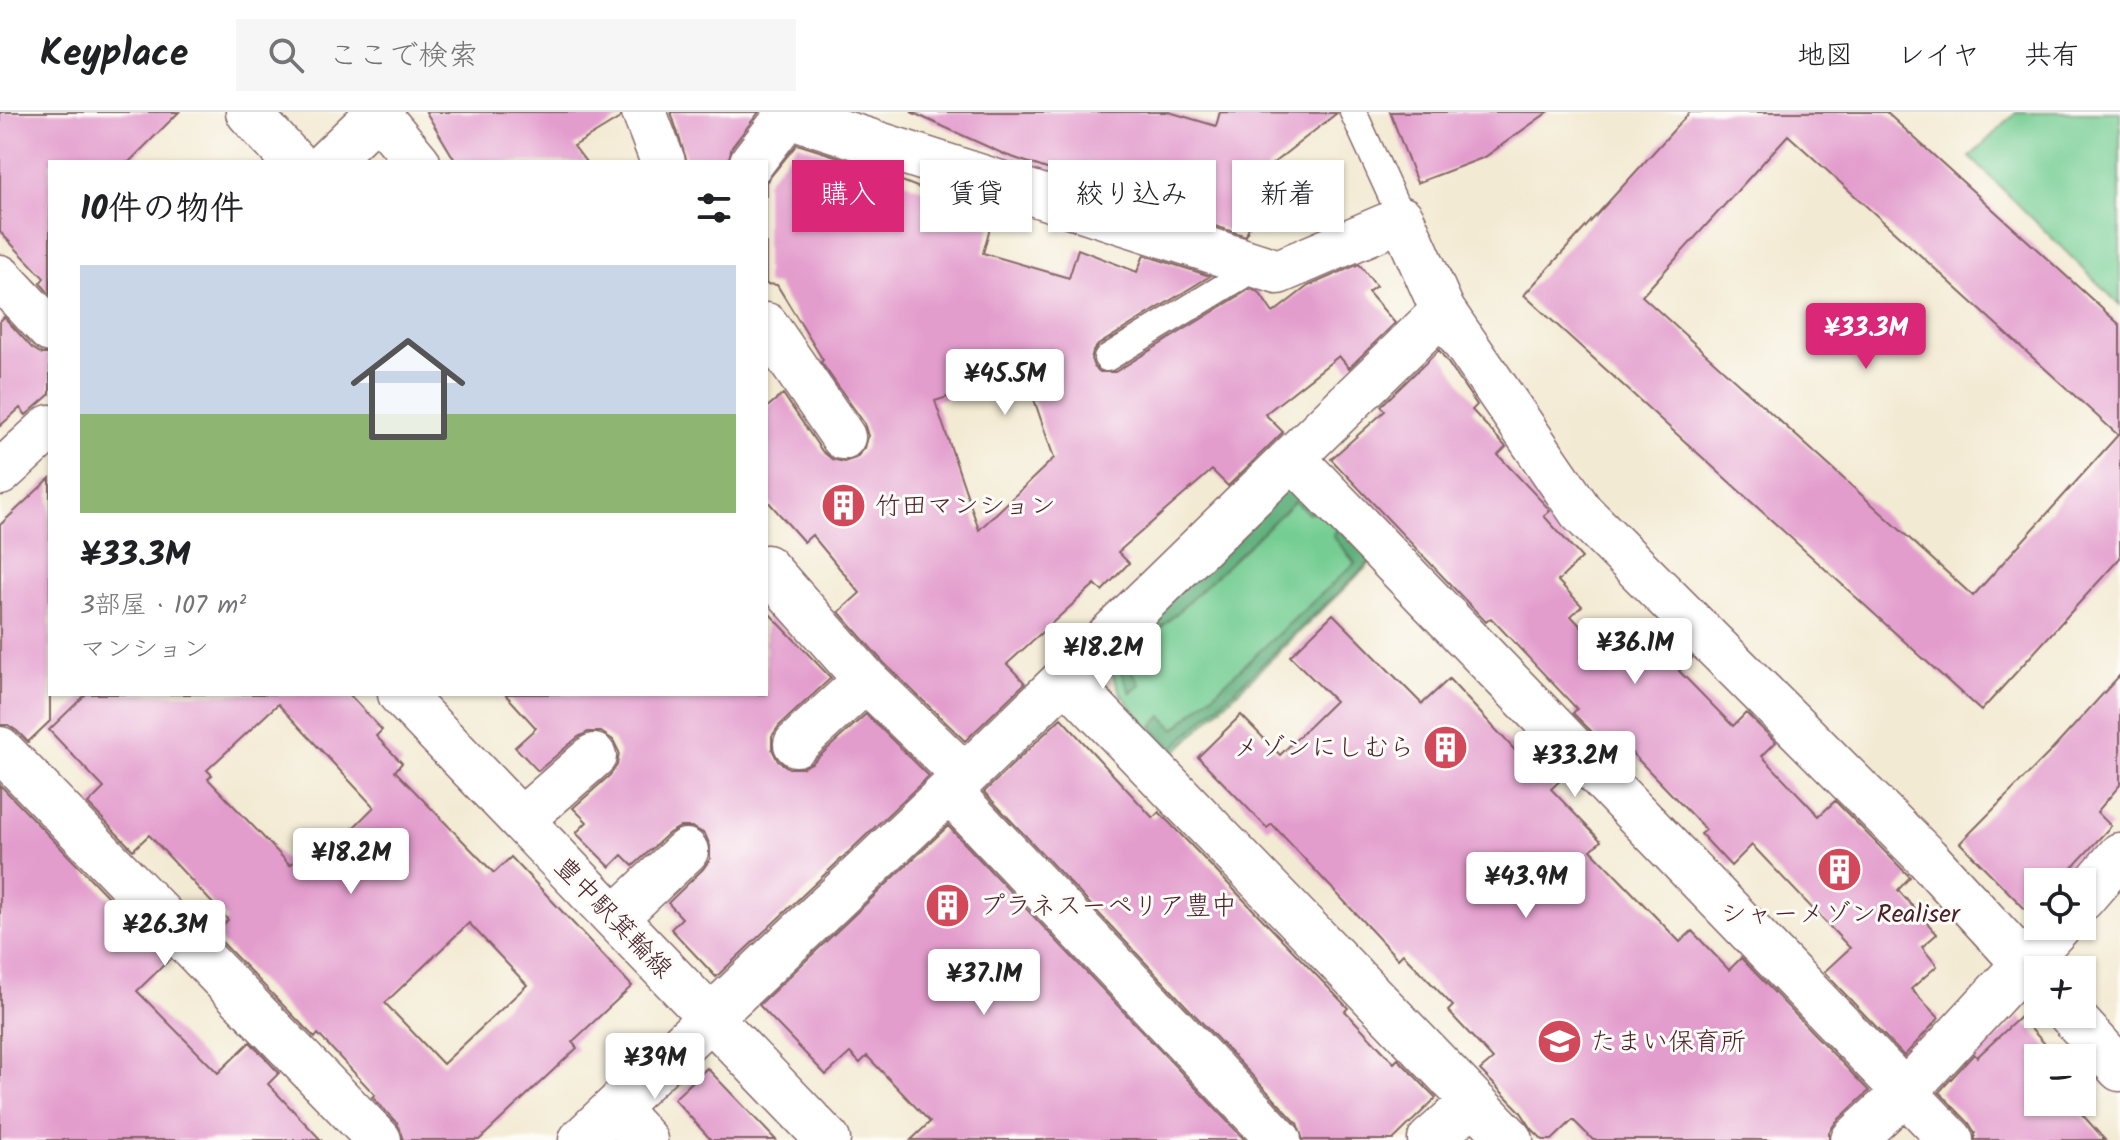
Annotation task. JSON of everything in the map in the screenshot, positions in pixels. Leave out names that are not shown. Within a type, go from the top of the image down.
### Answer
[{"type":"street","points":[[248,112],[292,160]]},
{"type":"street","points":[[644,112],[662,160]]},
{"type":"street","points":[[329,160],[378,113],[416,160]]},
{"type":"street","points":[[754,160],[788,115],[1278,272],[1402,219],[1443,311],[1581,512],[1927,858],[2024,963]]},
{"type":"street","points":[[0,277],[48,328]]},
{"type":"street","points":[[581,1140],[957,784],[1443,311]]},
{"type":"street","points":[[768,328],[843,437]]},
{"type":"street","points":[[0,473],[48,429]]},
{"type":"street","points":[[1293,458],[1951,1140]]},
{"type":"street","points":[[771,582],[866,680],[1279,1140]]},
{"type":"street","points":[[1066,679],[1511,1140]]},
{"type":"street","points":[[796,744],[866,680]]},
{"type":"street","name":"豊中駅箕輪線","points":[[402,696],[828,1140]]},
{"type":"street","points":[[0,749],[379,1140]]},
{"type":"street","points":[[521,820],[594,756]]},
{"type":"street","points":[[615,918],[686,851]]},
{"type":"street","points":[[2096,883],[2120,855]]},
{"type":"street","points":[[1853,1140],[2024,980]]},
{"type":"street","points":[[2083,1028],[2120,1069]]},
{"type":"street","points":[[1430,1140],[1473,1102]]},
{"type":"street","points":[[616,1109],[645,1140]]},
{"type":"lane","points":[[1353,112],[1402,219]]},
{"type":"lane","points":[[1107,358],[1258,266]]},
{"type":"green space","points":[[2016,112],[2120,112],[2120,305],[1970,157]]},
{"type":"green space","points":[[1287,474],[1378,556],[1171,756],[1121,694],[1104,655]]},
{"type":"green space","points":[[1287,479],[1315,511],[1308,513],[1295,501],[1126,661],[1140,684],[1131,693],[1113,656]]},
{"type":"green space","points":[[1338,528],[1375,557],[1173,748],[1152,727],[1162,716],[1175,729],[1355,563],[1333,536]]},
{"type":"building","points":[[0,112],[179,112],[131,160],[48,160],[48,292],[40,283],[44,278],[0,232]]},
{"type":"building","points":[[426,112],[620,112],[620,118],[574,146],[584,160],[455,160]]},
{"type":"building","points":[[671,112],[759,112],[732,147],[729,160],[686,160]]},
{"type":"building","points":[[911,112],[1169,112],[1216,126],[1220,112],[1337,113],[1277,160],[1232,160],[1232,231],[1216,226],[1216,160],[1048,160],[1048,169],[1032,164],[1032,160],[1006,155]]},
{"type":"building","points":[[1390,112],[1548,112],[1485,157],[1417,183]]},
{"type":"building","points":[[1690,112],[1886,112],[2120,325],[2120,558],[1981,711],[1524,295]],"holes":[[[1788,135],[2118,435],[1973,596],[1642,296]]]},
{"type":"building","points":[[797,144],[848,160],[792,160],[792,232],[904,232],[904,182],[920,188],[920,232],[989,232],[983,253],[1069,278],[1078,249],[1137,272],[1144,255],[1210,276],[1098,345],[1091,359],[1100,372],[1115,372],[1250,289],[1259,292],[1273,313],[1308,286],[1359,264],[1376,286],[1368,292],[1395,323],[1349,368],[1339,356],[1265,414],[1283,432],[1228,486],[1212,470],[1118,552],[1129,563],[1102,591],[1095,584],[1007,664],[1025,683],[965,741],[884,663],[839,612],[860,593],[812,535],[804,542],[768,501],[768,406],[783,394],[822,451],[832,459],[844,462],[856,458],[865,448],[868,436],[864,423],[821,362],[823,360],[777,285],[768,284],[768,180]],"holes":[[[1025,373],[1054,458],[979,530],[935,401]]]},
{"type":"building","points":[[4,317],[32,348],[48,354],[48,396],[26,415],[20,408],[0,426],[0,321]]},
{"type":"building","points":[[1439,350],[1477,405],[1472,410],[1506,447],[1498,455],[1548,508],[1550,511],[1544,516],[1582,558],[1558,581],[1582,606],[1571,616],[1620,668],[1661,628],[1692,658],[1679,671],[1733,726],[1746,713],[1776,742],[1762,756],[1819,816],[1835,801],[1910,877],[1898,890],[1937,934],[1922,947],[1937,966],[1911,989],[1939,1018],[1904,1056],[1824,972],[1850,948],[1752,845],[1731,866],[1701,834],[1706,830],[1625,746],[1615,755],[1573,713],[1577,709],[1491,618],[1486,622],[1331,459],[1385,411],[1381,406]]},
{"type":"building","points":[[48,480],[50,721],[28,742],[8,725],[0,725],[0,525]]},
{"type":"building","points":[[768,612],[831,678],[772,736],[772,749],[778,761],[789,768],[801,768],[812,763],[866,714],[929,776],[716,977],[671,929],[682,918],[668,903],[710,859],[710,846],[705,834],[692,827],[680,827],[669,833],[633,866],[622,855],[610,867],[576,833],[587,822],[573,808],[617,765],[619,752],[613,740],[601,732],[588,732],[538,771],[515,747],[536,728],[507,696],[768,696]]},
{"type":"building","points":[[1333,614],[1422,704],[1449,679],[1524,760],[1537,747],[1565,776],[1551,789],[1601,841],[1591,850],[1680,942],[1692,931],[1729,970],[1741,958],[1869,1091],[1836,1122],[1829,1132],[1829,1140],[1593,1140],[1573,1120],[1552,1140],[1543,1140],[1532,1129],[1520,1111],[1480,1070],[1493,1059],[1448,1011],[1453,1006],[1403,954],[1398,959],[1272,824],[1267,828],[1198,757],[1241,715],[1280,755],[1335,701],[1290,656]]},
{"type":"building","points":[[2120,675],[2120,785],[2097,812],[2111,826],[2072,868],[2024,868],[2024,908],[1960,843],[2052,750]]},
{"type":"building","points":[[84,696],[351,696],[382,730],[376,736],[402,763],[395,771],[494,873],[511,857],[632,986],[572,1042],[577,1048],[479,1140],[403,1140],[397,1123],[372,1097],[375,1095],[318,1034],[315,1038],[214,934],[228,920],[149,835],[133,850],[88,804],[104,788],[49,730]],"holes":[[[278,704],[374,807],[319,862],[307,850],[290,865],[208,779],[212,775],[207,770]],[[469,923],[527,985],[443,1064],[385,1003]]]},
{"type":"building","points":[[1061,718],[1153,818],[1159,812],[1348,1008],[1345,1011],[1394,1063],[1398,1059],[1436,1098],[1393,1140],[1303,1140],[1297,1123],[984,792]]},
{"type":"building","points":[[0,785],[169,960],[137,991],[218,1073],[250,1042],[279,1073],[268,1084],[321,1140],[0,1140]]},
{"type":"building","name":"プラネスーペリア豊中","points":[[948,826],[1245,1140],[911,1140],[930,1122],[867,1056],[860,1063],[850,1053],[826,1075],[759,1005]]},
{"type":"building","points":[[2020,1017],[2024,1028],[2030,1028],[2045,1044],[2024,1044],[2024,1116],[2084,1116],[2105,1140],[1975,1140],[1969,1123],[1939,1092],[1974,1054],[1977,1057]]},
{"type":"building","points":[[707,1068],[776,1140],[711,1140],[674,1099]]},
{"type":"place","name":"竹田マンション","points":[[844,505]]},
{"type":"place","name":"メゾンにしむら","points":[[1446,747]]},
{"type":"place","name":"シャーメゾンRealiser","points":[[1840,870]]},
{"type":"place","name":"プラネスーペリア豊中","points":[[948,905]]},
{"type":"place","name":"たまい保育所","points":[[1559,1041]]}]
